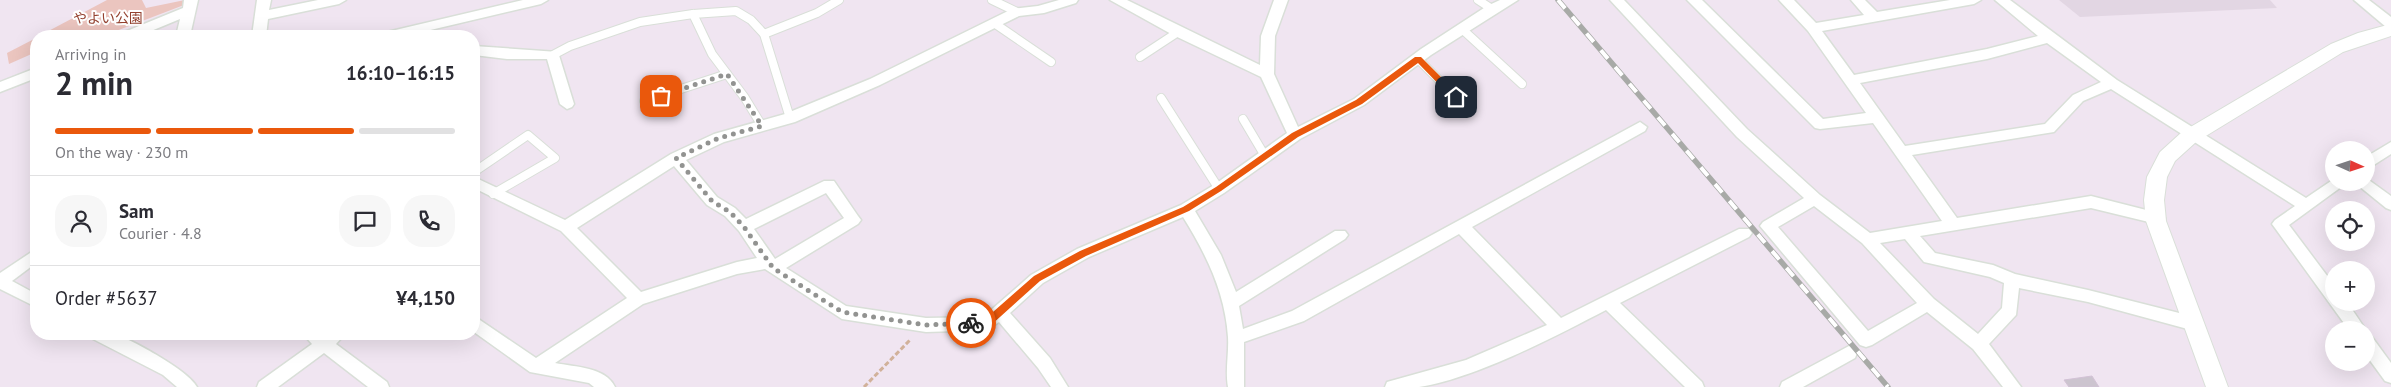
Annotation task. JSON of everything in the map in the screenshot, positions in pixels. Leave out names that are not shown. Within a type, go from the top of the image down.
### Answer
[{"type":"street","points":[[260,30],[264,0]]},
{"type":"street","points":[[261,16],[339,0]]},
{"type":"street","points":[[410,30],[513,3],[541,0]]},
{"type":"street","points":[[566,227],[676,158],[719,138],[790,118],[874,82],[1017,12],[1044,10],[1071,0]]},
{"type":"street","points":[[1117,0],[1178,32],[1267,74]]},
{"type":"street","points":[[1281,0],[1268,36],[1267,74],[1295,135]]},
{"type":"street","points":[[676,158],[712,201],[730,212],[744,227],[771,265],[842,312],[926,325],[987,323],[1037,279],[1083,254],[1186,209],[1219,189],[1295,135],[1359,102],[1462,29],[1492,9],[1511,0]]},
{"type":"street","points":[[1617,0],[1742,134],[1815,199],[1867,239],[1928,304],[1979,344],[2014,387]]},
{"type":"street","points":[[1694,0],[1820,124],[1876,117]]},
{"type":"street","points":[[1786,0],[1812,28],[1953,224]]},
{"type":"street","points":[[1858,0],[1874,17]]},
{"type":"street","points":[[1812,28],[1974,0]]},
{"type":"street","points":[[2002,0],[2047,38],[2110,84],[2191,136],[2307,206]]},
{"type":"street","points":[[2361,0],[2391,24]]},
{"type":"street","points":[[139,30],[190,5]]},
{"type":"street","points":[[184,30],[190,5]]},
{"type":"street","points":[[2217,387],[2196,324],[2168,256],[2156,218],[2154,200],[2157,178],[2167,158],[2191,136],[2337,48],[2364,37],[2391,30]]},
{"type":"street","points":[[1850,80],[1987,54],[2047,38]]},
{"type":"street","points":[[480,51],[507,54],[553,55],[567,104]]},
{"type":"street","points":[[0,87],[30,78]]},
{"type":"street","points":[[1902,152],[2049,128],[2078,98],[2110,84]]},
{"type":"street","points":[[1236,338],[1298,316],[1640,127]]},
{"type":"street","points":[[2375,159],[2391,148]]},
{"type":"street","points":[[536,367],[638,300],[737,268],[771,265],[853,220],[829,185],[744,227]]},
{"type":"street","points":[[480,186],[493,194],[566,227],[638,300]]},
{"type":"street","points":[[2325,285],[2280,224],[2328,191]]},
{"type":"street","points":[[2373,191],[2391,204]]},
{"type":"street","points":[[1815,199],[1768,226],[1866,340],[1928,304]]},
{"type":"street","points":[[1867,239],[2091,202],[2156,218]]},
{"type":"street","points":[[1186,209],[1218,260],[1231,303],[1236,338],[1234,379],[1236,387]]},
{"type":"street","points":[[1461,226],[1559,327]]},
{"type":"street","points":[[1908,232],[1930,258],[1993,271],[2012,280],[2088,296],[2196,324]]},
{"type":"street","points":[[1393,387],[1469,366],[1559,327],[1744,233]]},
{"type":"street","points":[[1231,303],[1340,235]]},
{"type":"street","points":[[30,260],[0,282],[30,298]]},
{"type":"street","points":[[1979,344],[2010,310],[2012,280]]},
{"type":"street","points":[[1609,303],[1696,387]]},
{"type":"street","points":[[1000,312],[1044,363],[1060,387]]},
{"type":"street","points":[[480,327],[536,367],[593,377],[607,387]]},
{"type":"street","points":[[111,340],[169,370],[189,387]]},
{"type":"street","points":[[265,387],[320,340]]},
{"type":"street","points":[[327,340],[381,387]]},
{"type":"street","points":[[1788,387],[1849,353]]},
{"type":"street","points":[[2375,354],[2391,376]]},
{"type":"lane","points":[[764,34],[817,13],[839,0]]},
{"type":"lane","points":[[992,0],[1017,12]]},
{"type":"lane","points":[[1478,0],[1492,9]]},
{"type":"lane","points":[[553,55],[570,46],[640,22],[693,14],[736,12],[751,20],[764,34],[790,118]]},
{"type":"lane","points":[[693,14],[712,54],[762,126]]},
{"type":"lane","points":[[994,23],[1051,62]]},
{"type":"lane","points":[[1462,29],[1522,84]]},
{"type":"lane","points":[[1140,57],[1178,32]]},
{"type":"lane","points":[[1418,59],[1469,110]]},
{"type":"lane","points":[[644,101],[727,74]]},
{"type":"lane","points":[[1161,98],[1219,189]]},
{"type":"lane","points":[[1243,120],[1265,156]]},
{"type":"lane","points":[[480,168],[528,135],[555,158],[493,194]]},
{"type":"path","points":[[864,387],[926,325]]},
{"type":"shaded area","points":[[2059,0],[2270,0],[2277,8],[2080,17]]},
{"type":"green space","name":"やよい公園","points":[[107,0],[142,0],[146,8],[185,0],[184,5],[119,30],[50,30]]},
{"type":"green space","name":"やよい公園","points":[[30,41],[30,55],[9,64],[7,53]]},
{"type":"building","points":[[2092,376],[2099,387],[2069,387],[2064,380]]},
{"type":"railway","points":[[1558,0],[1888,387]]},
{"type":"way so far","points":[[661,96],[727,74],[745,98],[762,126],[719,138],[676,158],[712,201],[730,212],[744,227],[773,268],[842,312],[926,325],[971,323]]},
{"type":"route","points":[[971,323],[987,323],[1037,279],[1083,254],[1186,209],[1219,189],[1295,135],[1359,102],[1418,59],[1456,97]]}]
